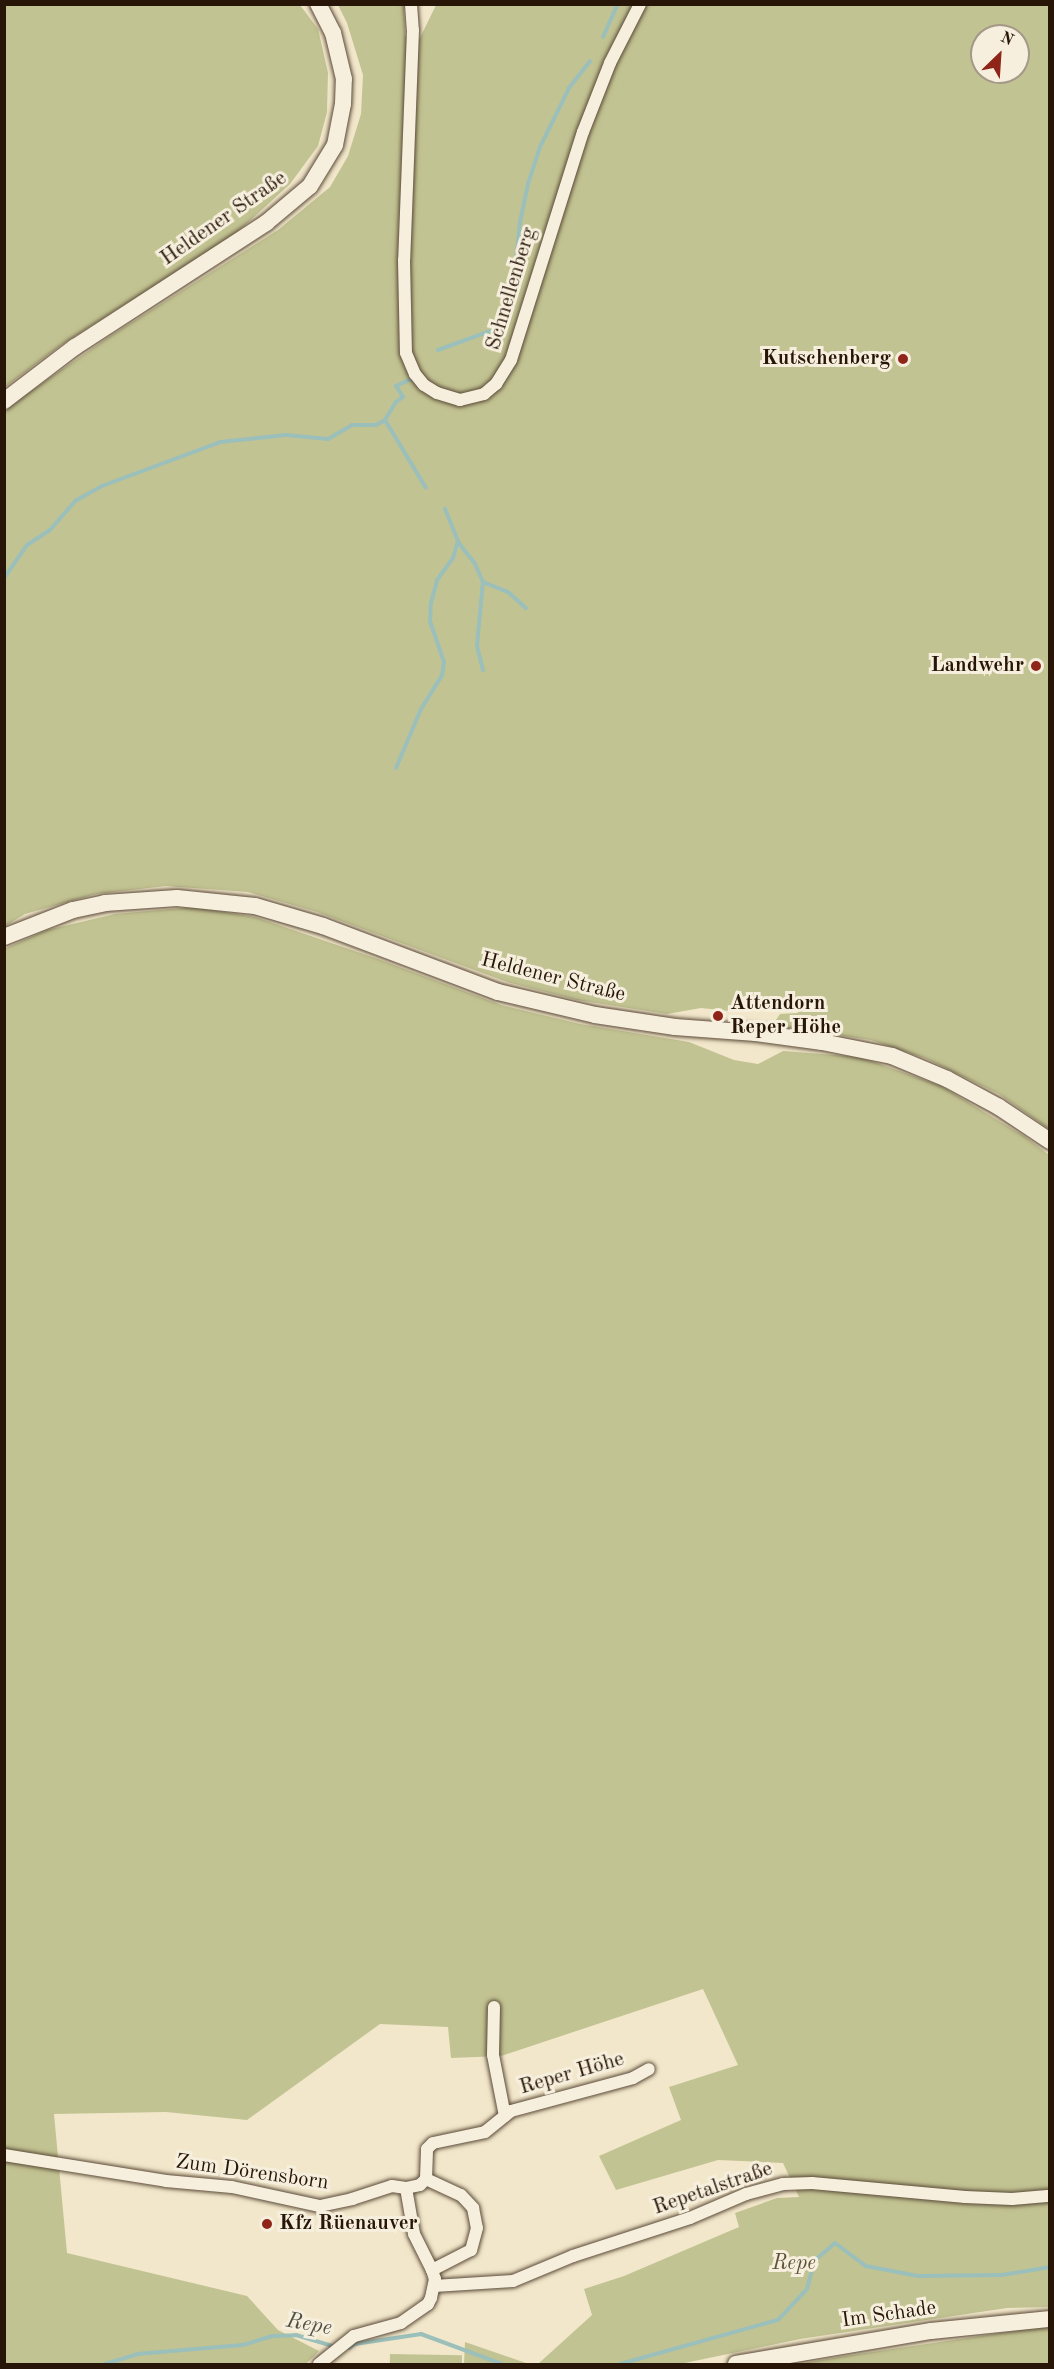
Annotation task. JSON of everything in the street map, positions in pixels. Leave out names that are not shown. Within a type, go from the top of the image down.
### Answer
[{"type":"main road","name":"Heldener Straße","points":[[4,401],[75,347],[266,223],[310,186],[335,145],[345,79],[333,33],[318,4]]},
{"type":"main road","name":"Heldener Straße","points":[[4,937],[73,910],[105,903],[177,898],[255,906],[323,926],[498,992],[595,1015],[675,1027],[756,1033],[822,1042],[892,1056],[947,1079],[1050,1141]]},
{"type":"main road","name":"Im Schade","points":[[736,2364],[931,2331],[1050,2319]]},
{"type":"street","name":"Schnellenberg","points":[[411,4],[413,42],[404,260],[406,353],[415,374],[424,385],[436,393],[460,400],[484,394],[496,384],[511,360],[583,132],[610,63],[640,4]]},
{"type":"street","name":"Reper Höhe","points":[[494,2007],[493,2055],[505,2116]]},
{"type":"street","name":"Reper Höhe","points":[[426,2179],[429,2145],[485,2132],[511,2112],[633,2078],[649,2069]]},
{"type":"street","name":"Zum Dörensborn","points":[[4,2155],[165,2181],[232,2187],[320,2206],[352,2199],[392,2186],[406,2188]]},
{"type":"street","points":[[322,2361],[354,2336],[401,2323],[428,2304],[434,2286],[432,2270],[414,2234],[406,2188],[420,2184],[426,2179],[468,2200],[473,2208],[477,2228],[471,2250],[432,2270]]},
{"type":"street","name":"Repetalstraße","points":[[434,2286],[513,2281],[573,2256],[690,2218],[746,2194],[783,2184],[812,2183],[964,2198],[1012,2199],[1050,2196]]},
{"type":"green space","points":[[5,5],[300,5],[318,29],[328,73],[327,112],[318,146],[290,184],[232,237],[61,345],[5,387]]},
{"type":"green space","points":[[338,5],[404,5],[405,36],[419,40],[436,5],[1049,5],[1049,1129],[999,1094],[927,1059],[871,1040],[777,1026],[776,1020],[780,1014],[798,1013],[797,1002],[756,1000],[739,1012],[701,1008],[667,1014],[577,1000],[507,982],[317,912],[248,892],[166,886],[96,894],[25,914],[5,926],[5,409],[112,335],[278,230],[330,187],[348,156],[361,114],[363,75],[347,23]]},
{"type":"green space","points":[[194,907],[255,917],[378,959],[501,1005],[580,1024],[689,1042],[734,1060],[758,1064],[783,1051],[860,1057],[941,1086],[1024,1136],[1049,1155],[1049,2307],[1007,2308],[800,2339],[680,2364],[538,2364],[592,2315],[584,2289],[624,2276],[739,2227],[735,2213],[777,2198],[799,2197],[783,2163],[718,2160],[616,2190],[599,2156],[681,2120],[669,2087],[738,2065],[703,1989],[501,2056],[451,2058],[448,2027],[380,2024],[247,2120],[166,2112],[54,2114],[67,2253],[247,2296],[278,2330],[319,2351],[306,2364],[5,2364],[4,949],[47,930],[115,914]]},
{"type":"green space","points":[[1049,2326],[1049,2364],[798,2364],[845,2356]]},
{"type":"green space","points":[[465,2342],[529,2364],[464,2364]]},
{"type":"green space","points":[[390,2354],[462,2355],[462,2364],[390,2364]]},
{"type":"waterway","points":[[603,37],[618,4]]},
{"type":"waterway","points":[[438,350],[493,330],[498,321],[514,280],[520,222],[528,184],[540,147],[569,88],[590,61]]},
{"type":"waterway","points":[[4,578],[27,545],[50,530],[75,501],[102,486],[220,442],[286,435],[328,439],[352,425],[376,425],[385,420],[396,402],[403,397],[396,386],[411,379]]},
{"type":"waterway","points":[[385,420],[426,488]]},
{"type":"waterway","points":[[396,768],[421,709],[442,676],[444,662],[430,621],[431,603],[437,580],[453,558],[458,541],[445,508]]},
{"type":"waterway","points":[[458,542],[475,564],[483,582],[477,646],[483,670]]},
{"type":"waterway","points":[[483,582],[508,592],[526,608]]},
{"type":"waterway","name":"Repe","points":[[620,2364],[778,2320],[807,2289],[815,2260],[835,2243],[866,2266],[918,2276],[1002,2275],[1050,2267]]},
{"type":"waterway","name":"Repe","points":[[349,2348],[355,2344],[421,2334],[502,2364]]},
{"type":"waterway","name":"Repe","points":[[105,2364],[137,2354],[243,2345],[272,2336],[296,2335],[336,2347]]},
{"type":"place","name":"Kutschenberg","points":[[903,359]]},
{"type":"place","name":"Landwehr","points":[[1036,666]]},
{"type":"place","name":"Attendorn Reper Höhe","points":[[718,1016]]},
{"type":"place","name":"Kfz Rüenauver","points":[[267,2224]]}]
